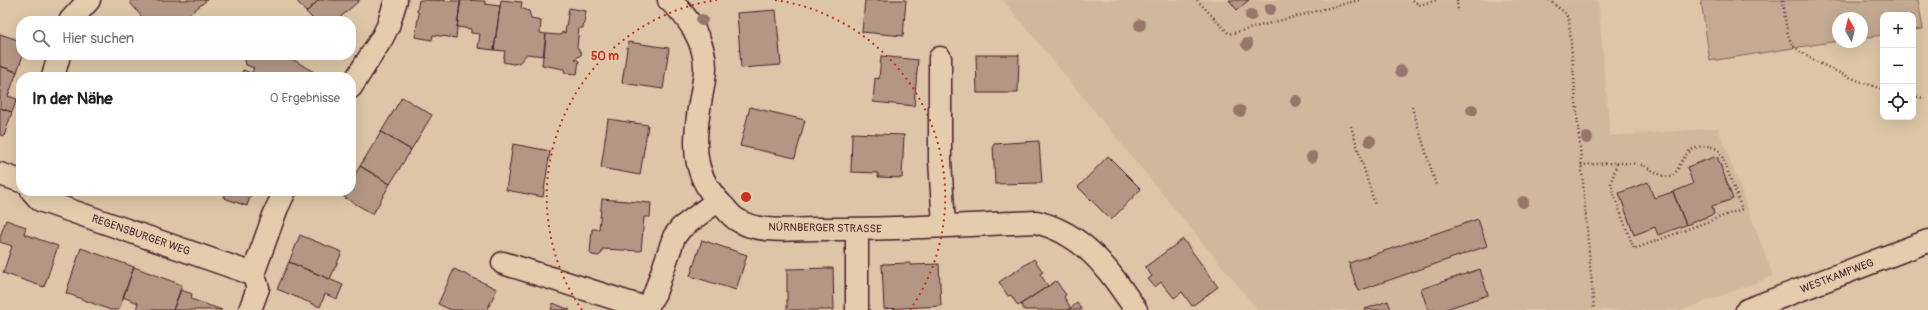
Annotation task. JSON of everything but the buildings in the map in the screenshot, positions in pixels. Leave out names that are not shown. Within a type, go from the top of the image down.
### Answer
[{"type":"street","points":[[75,16],[89,0]]},
{"type":"street","points":[[356,80],[382,38],[388,26],[396,0]]},
{"type":"street","name":"NÜRNBERGER STRASSE","points":[[670,0],[679,8],[692,27],[702,49],[705,66],[695,133],[695,150],[698,167],[707,189],[736,219],[762,227],[856,230],[1036,222],[1052,226],[1071,236],[1098,259],[1109,270],[1136,310]]},
{"type":"street","points":[[940,58],[940,160],[944,226]]},
{"type":"street","points":[[54,72],[58,60]]},
{"type":"street","points":[[0,174],[16,179]]},
{"type":"street","name":"REGENSBURGER WEG","points":[[36,196],[40,200],[253,274]]},
{"type":"street","points":[[250,310],[258,288],[253,274],[276,210],[283,196]]},
{"type":"street","points":[[503,263],[645,309],[655,293],[674,237],[681,228],[717,201]]},
{"type":"street","points":[[856,230],[857,310]]},
{"type":"street","name":"WESTKAMPWEG","points":[[1747,310],[1928,241]]},
{"type":"path","points":[[1197,0],[1229,34],[1359,0]]},
{"type":"path","points":[[1413,0],[1419,5],[1437,0]]},
{"type":"path","points":[[1457,0],[1458,12]]},
{"type":"path","points":[[1549,0],[1566,14],[1569,21],[1594,310]]},
{"type":"path","points":[[1783,0],[1789,38],[1793,45],[1802,52],[1849,78],[1880,88]]},
{"type":"path","points":[[1916,97],[1928,99]]},
{"type":"path","points":[[1412,108],[1436,185]]},
{"type":"path","points":[[1351,126],[1375,205]]},
{"type":"path","points":[[1581,165],[1618,164],[1642,166],[1667,177],[1672,177],[1692,148],[1706,145],[1714,147],[1720,151],[1742,209],[1634,249],[1612,190],[1611,182],[1618,164]]},
{"type":"shaded area","points":[[1003,0],[1598,0],[1610,136],[1718,128],[1773,276],[1683,310],[1258,310]]},
{"type":"shaded area","points":[[1701,0],[1918,0],[1923,29],[1916,30],[1916,12],[1880,12],[1880,35],[1868,37],[1868,12],[1832,12],[1832,42],[1710,61]]}]
